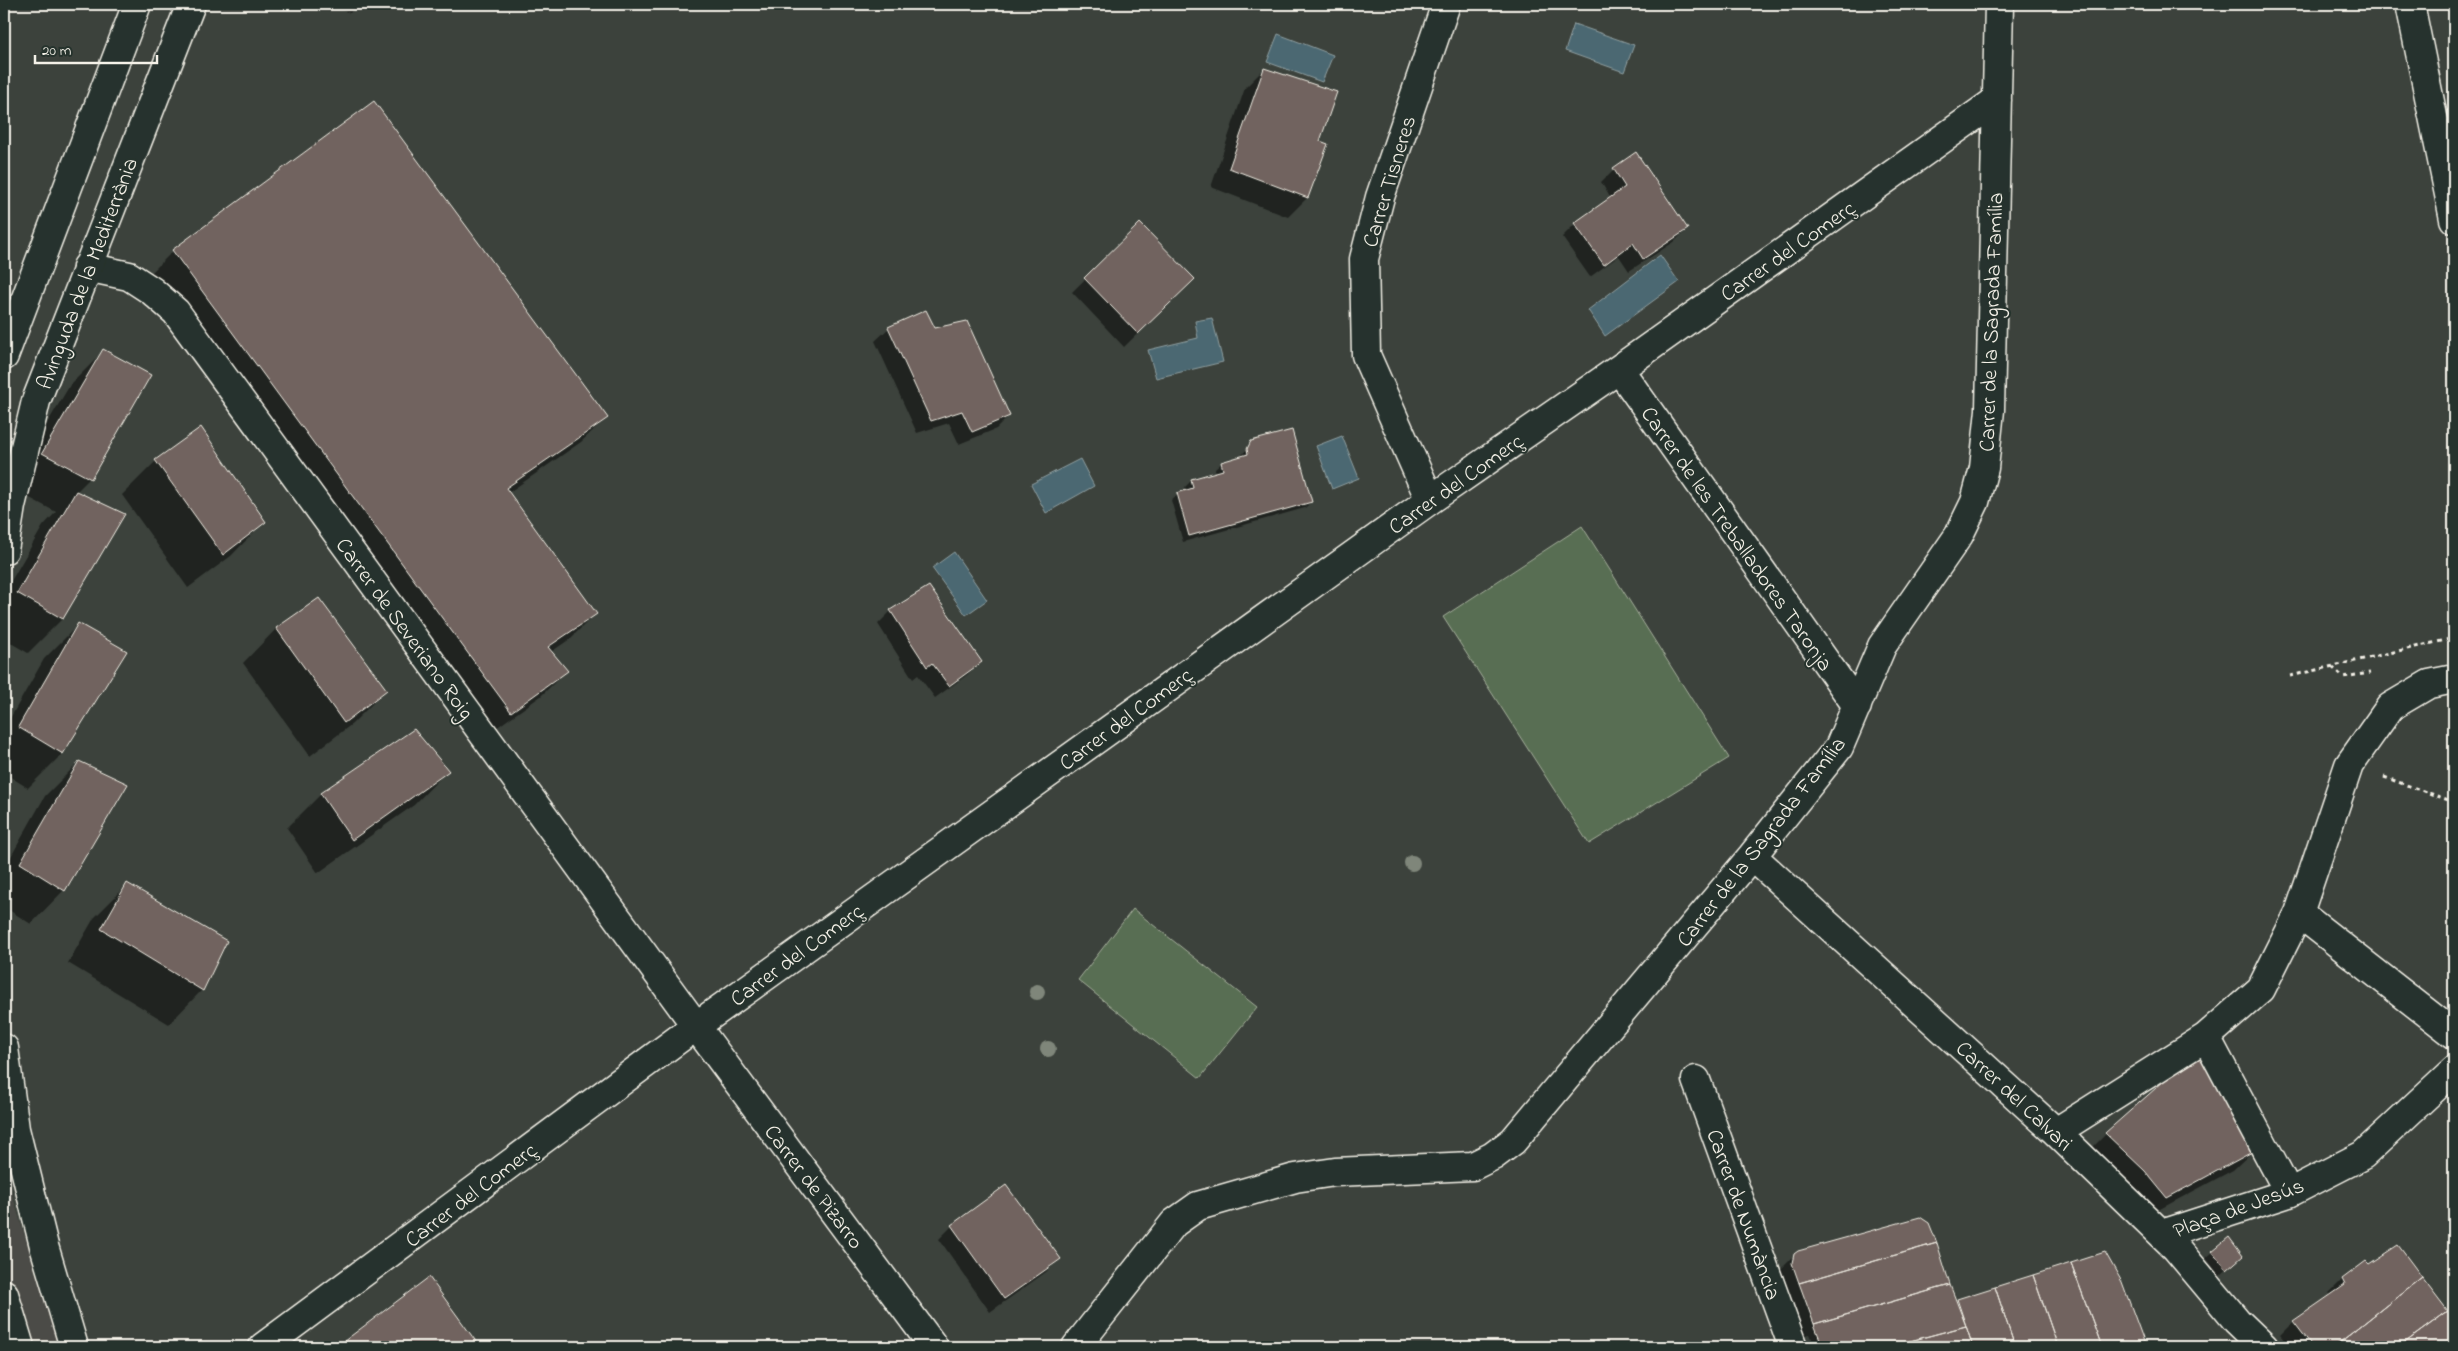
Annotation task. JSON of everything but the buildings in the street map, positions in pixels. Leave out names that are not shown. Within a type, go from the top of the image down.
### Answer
[{"type":"street","name":"Avinguda de la Mediterrània","points":[[4,356],[137,4]]},
{"type":"street","name":"Avinguda de la Mediterrània","points":[[4,550],[11,506],[36,401],[191,4]]},
{"type":"street","name":"Carrer Tisneres","points":[[1430,500],[1366,355],[1364,259],[1380,197],[1446,4]]},
{"type":"street","name":"Carrer de la Sagrada Família","points":[[1076,1347],[1174,1223],[1198,1206],[1295,1178],[1335,1172],[1473,1166],[1493,1156],[1513,1141],[1752,856],[1840,747],[1882,646],[1958,535],[1975,502],[1984,468],[1990,410],[1999,4]]},
{"type":"street","points":[[2410,4],[2454,219]]},
{"type":"street","name":"Carrer del Comerç","points":[[263,1347],[696,1026],[1430,500],[1619,369],[1997,100]]},
{"type":"street","name":"Carrer de Severiano Roig","points":[[87,267],[129,276],[152,291],[176,312],[696,1026]]},
{"type":"street","name":"Carrer de les Treballadores Taronja","points":[[1619,369],[1857,706]]},
{"type":"street","points":[[2056,1132],[2206,1037],[2261,988],[2299,913],[2349,765],[2390,707],[2429,684],[2454,679]]},
{"type":"street","name":"Carrer del Calvari","points":[[1752,856],[2056,1132],[2169,1241],[2238,1321],[2264,1347]]},
{"type":"street","points":[[2299,913],[2454,1034]]},
{"type":"street","name":"Carrer de Pizarro","points":[[696,1026],[934,1347]]},
{"type":"street","points":[[2206,1037],[2289,1193]]},
{"type":"street","points":[[4,1048],[15,1129],[44,1246],[74,1347]]},
{"type":"street","name":"Plaça de Jesús","points":[[2169,1241],[2289,1193],[2363,1155],[2454,1070]]},
{"type":"street","name":"Carrer de Numància","points":[[1696,1080],[1793,1347]]},
{"type":"street","points":[[4,1294],[20,1347]]},
{"type":"path","points":[[2290,676],[2450,639],[2451,647]]},
{"type":"path","points":[[2332,666],[2343,677],[2379,671]]},
{"type":"path","points":[[2370,673],[2390,707]]},
{"type":"path","points":[[2349,765],[2454,802]]},
{"type":"shaded area","points":[[4,1168],[59,1347],[4,1347]]},
{"type":"green space","points":[[1582,526],[1729,758],[1589,844],[1443,617]]},
{"type":"green space","points":[[1133,909],[1257,1007],[1200,1078],[1078,980]]},
{"type":"water","points":[[1574,24],[1634,45],[1624,72],[1565,51]]},
{"type":"water","points":[[1278,34],[1333,55],[1322,82],[1267,62]]},
{"type":"water","points":[[1660,255],[1679,282],[1605,336],[1588,310]]},
{"type":"water","points":[[1212,318],[1223,362],[1156,378],[1148,350],[1198,338],[1195,321]]},
{"type":"water","points":[[1342,436],[1359,478],[1332,489],[1316,446]]},
{"type":"water","points":[[1080,459],[1094,486],[1046,513],[1031,484]]},
{"type":"water","points":[[954,552],[987,600],[966,615],[932,568]]}]
